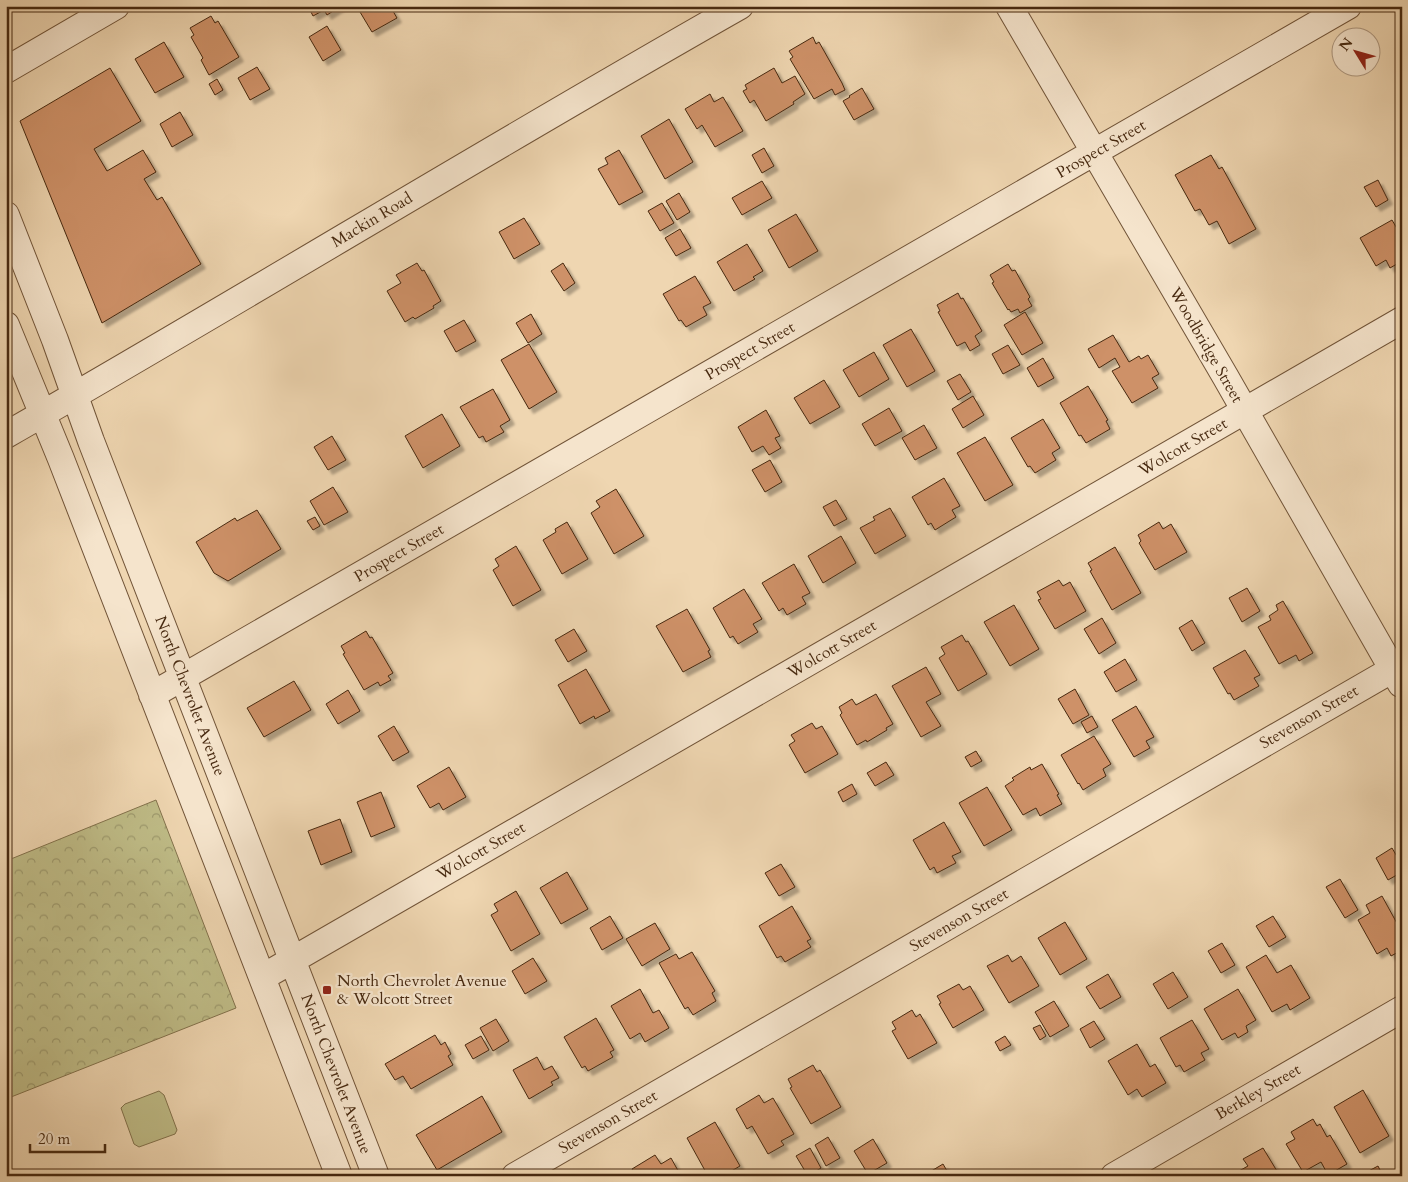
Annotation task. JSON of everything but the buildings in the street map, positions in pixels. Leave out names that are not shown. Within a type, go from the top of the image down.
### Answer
[{"type":"street","points":[[6,70],[116,6]]},
{"type":"street","name":"Mackin Road","points":[[6,435],[472,160],[740,6]]},
{"type":"street","name":"Woodbridge Street","points":[[1009,6],[1399,673]]},
{"type":"street","name":"Prospect Street","points":[[152,695],[1348,6]]},
{"type":"street","name":"North Chevrolet Avenue","points":[[6,216],[55,340],[91,441],[376,1176]]},
{"type":"street","name":"Wolcott Street","points":[[262,977],[1402,320]]},
{"type":"street","name":"North Chevrolet Avenue","points":[[6,325],[339,1176]]},
{"type":"street","name":"Stevenson Street","points":[[515,1176],[1399,673]]},
{"type":"street","name":"Berkley Street","points":[[1114,1176],[1402,1009]]},
{"type":"green space","points":[[156,800],[236,1008],[6,1099],[6,861]]},
{"type":"green space","points":[[159,1091],[164,1095],[177,1130],[175,1134],[139,1147],[134,1144],[121,1108],[125,1104]]},
{"type":"place","name":"North Chevrolet Avenue & Wolcott Street","points":[[327,990]]}]
